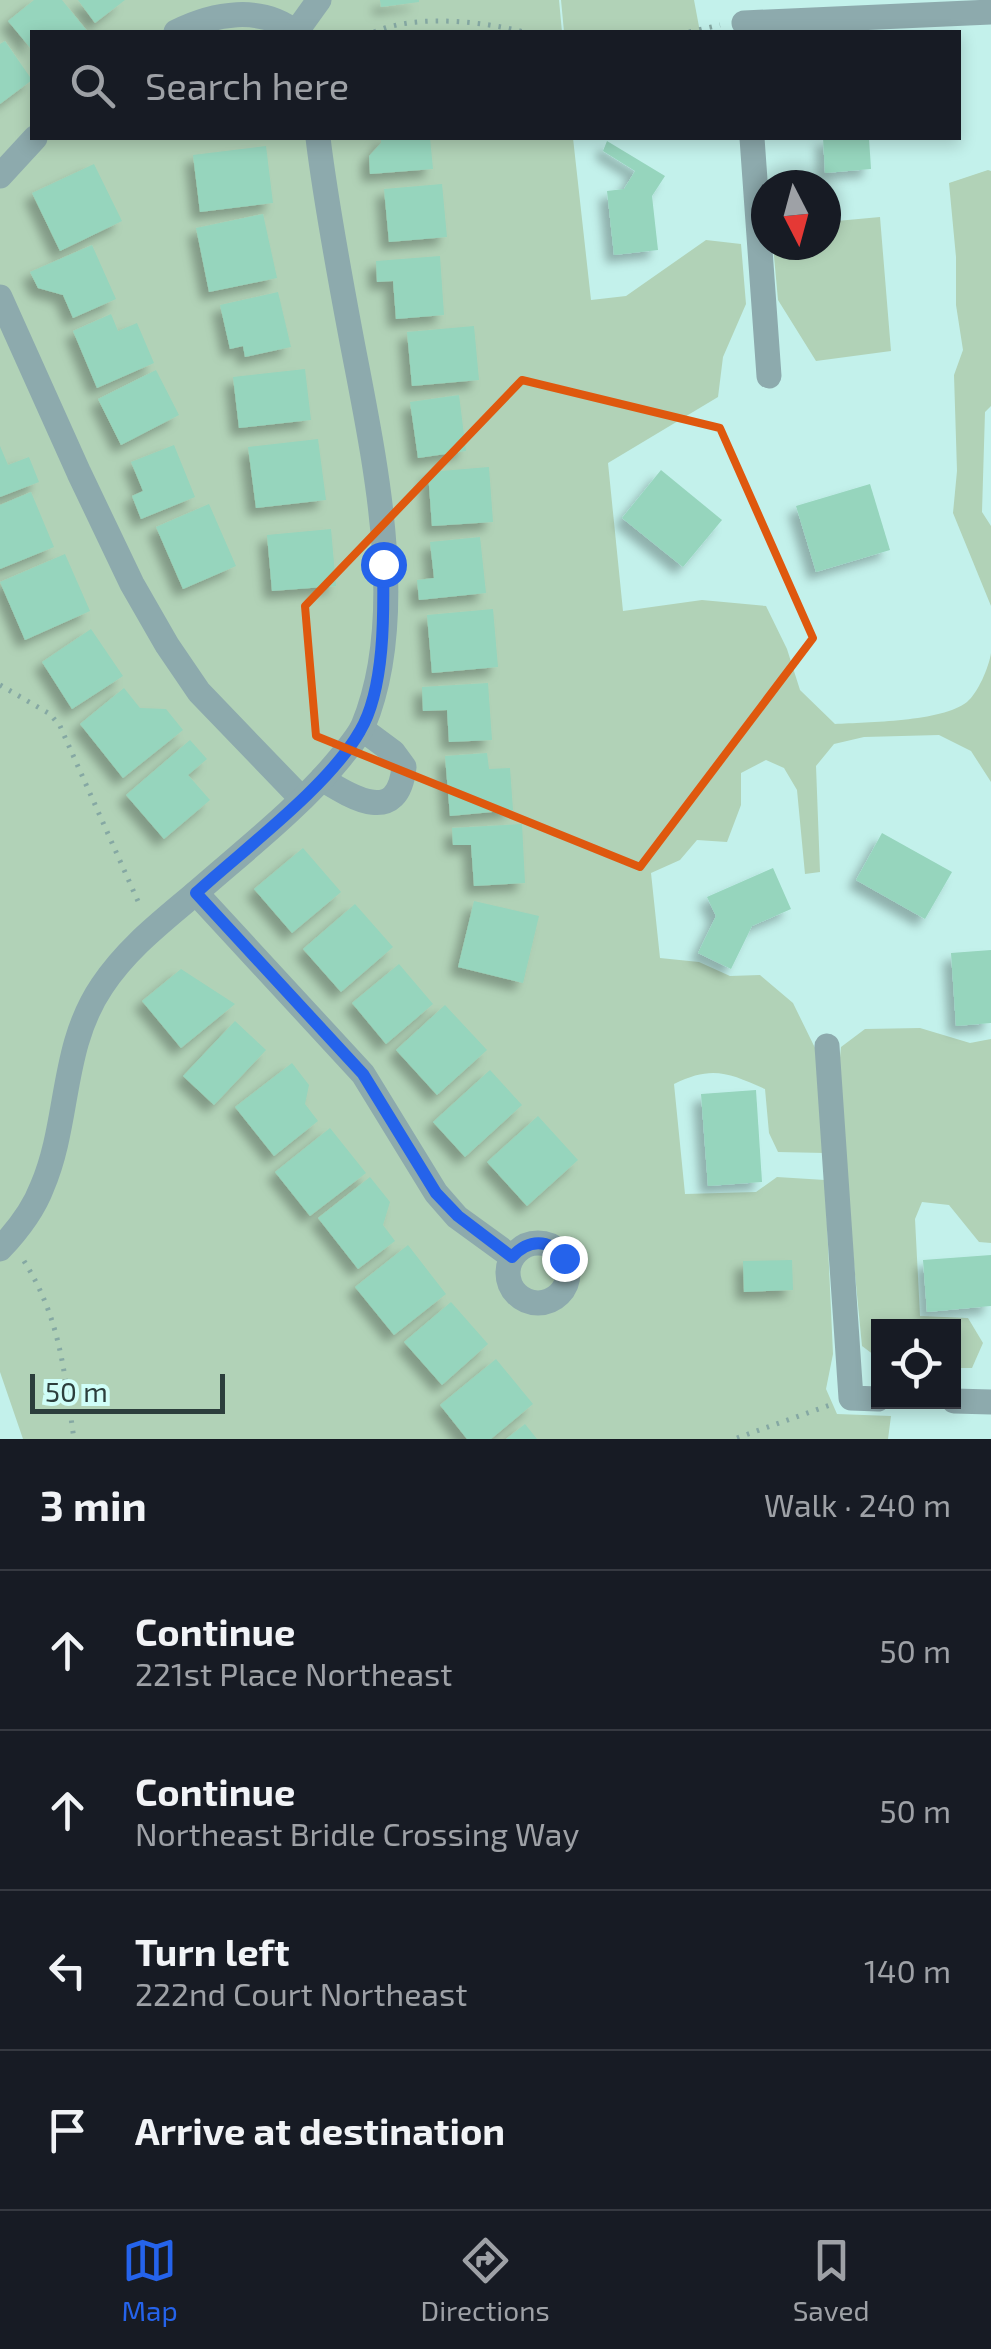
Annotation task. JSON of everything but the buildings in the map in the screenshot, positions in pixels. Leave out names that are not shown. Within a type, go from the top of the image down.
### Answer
[{"type":"street","points":[[182,30],[222,17],[277,19],[319,0]]},
{"type":"street","points":[[743,19],[991,12]]},
{"type":"street","points":[[0,176],[33,140]]},
{"type":"street","points":[[5,1244],[42,1188],[75,1042],[85,1016],[120,962],[150,929],[196,893],[322,779],[362,729],[384,634],[378,486],[318,140]]},
{"type":"street","points":[[752,140],[770,376]]},
{"type":"street","points":[[0,297],[117,552],[167,645],[199,692],[301,798]]},
{"type":"street","points":[[322,779],[358,801],[372,804],[390,799],[402,785],[404,767],[393,752],[362,729]]},
{"type":"street","points":[[196,893],[363,1074],[436,1193],[458,1216],[512,1257]]},
{"type":"street","points":[[827,1046],[852,1398],[871,1398]]},
{"type":"street","points":[[961,1401],[991,1402]]},
{"type":"path","points":[[697,30],[743,19]]},
{"type":"path","points":[[379,30],[470,21],[514,30]]},
{"type":"path","points":[[0,685],[50,714],[60,726],[138,902]]},
{"type":"path","points":[[5,1244],[39,1284],[58,1329],[74,1439]]},
{"type":"path","points":[[737,1438],[852,1398]]},
{"type":"highlighted area","points":[[522,380],[720,428],[813,638],[640,867],[316,736],[305,606]]},
{"type":"green space","points":[[0,0],[559,0],[562,30],[30,30],[30,140],[573,140],[591,300],[626,296],[706,240],[741,244],[746,304],[723,357],[718,397],[608,463],[623,611],[702,600],[766,606],[787,649],[800,690],[835,724],[904,720],[955,709],[975,693],[991,653],[991,782],[971,751],[939,735],[864,737],[834,744],[816,766],[820,872],[805,874],[797,790],[784,768],[766,760],[741,773],[741,805],[727,842],[697,840],[680,860],[651,873],[660,958],[699,962],[730,976],[760,975],[793,1003],[817,1052],[825,1153],[778,1152],[769,1133],[765,1089],[720,1073],[674,1084],[685,1194],[756,1192],[777,1177],[825,1180],[833,1354],[826,1389],[837,1414],[891,1416],[888,1439],[23,1439],[0,1372]]},
{"type":"green space","points":[[561,0],[694,0],[700,30],[564,30]]},
{"type":"green space","points":[[988,170],[991,406],[985,412],[982,512],[991,526],[991,606],[953,513],[957,471],[954,375],[963,350],[956,305],[949,183]]},
{"type":"green space","points":[[880,217],[891,351],[816,361],[778,300],[774,260],[841,260],[841,221]]},
{"type":"green space","points":[[920,1028],[970,1043],[991,1039],[991,1243],[979,1242],[949,1205],[922,1202],[915,1219],[920,1316],[968,1318],[983,1343],[972,1368],[961,1368],[961,1319],[871,1319],[871,1353],[862,1346],[837,1089],[841,1047],[865,1029]]},
{"type":"route","points":[[383,564],[384,634],[362,729],[322,779],[196,893],[363,1074],[418,1167],[458,1216],[512,1257],[519,1249],[539,1242],[549,1244],[564,1258]]}]
